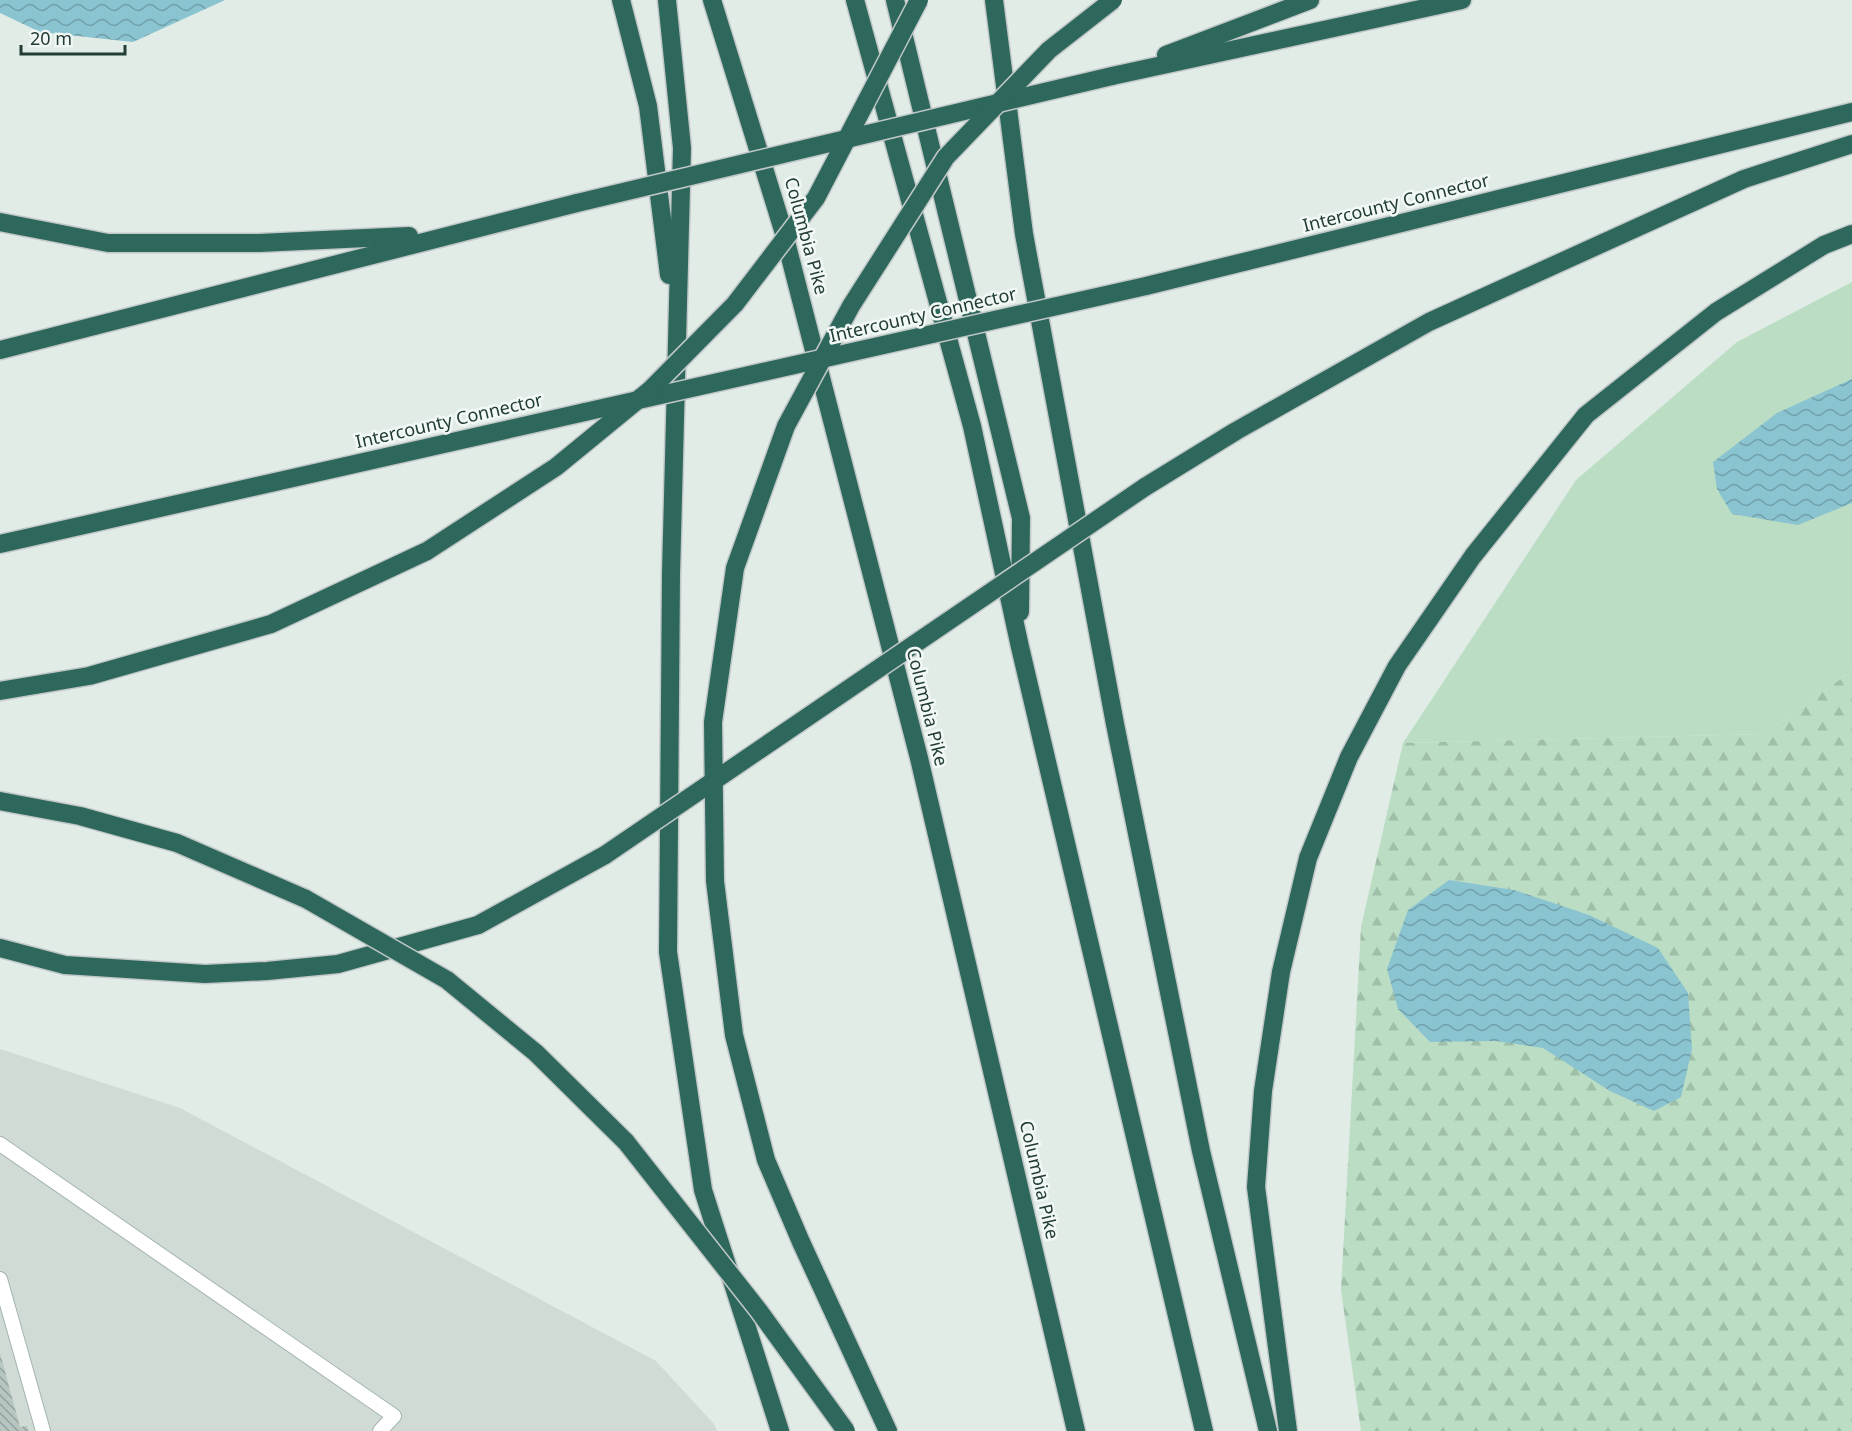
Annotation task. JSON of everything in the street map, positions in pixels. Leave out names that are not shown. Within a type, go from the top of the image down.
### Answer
[{"type":"highway","points":[[621,0],[648,106],[676,332]]},
{"type":"highway","points":[[667,0],[682,148],[671,574],[668,952],[703,1190],[780,1431]]},
{"type":"highway","name":"Columbia Pike","points":[[712,0],[783,230],[916,747],[1076,1431]]},
{"type":"highway","points":[[855,0],[972,426],[1020,646],[1204,1431]]},
{"type":"highway","points":[[895,0],[1021,518],[1020,646]]},
{"type":"highway","points":[[0,691],[89,676],[271,624],[427,551],[556,468],[650,390],[735,304],[816,198],[919,0]]},
{"type":"highway","points":[[993,0],[1024,234],[1113,713],[1201,1151],[1268,1431]]},
{"type":"highway","points":[[888,1431],[766,1160],[734,1035],[715,881],[712,722],[735,568],[786,426],[851,306],[946,157],[1049,50],[1113,0]]},
{"type":"highway","points":[[1112,76],[1310,0]]},
{"type":"highway","points":[[0,350],[578,203],[1112,76],[1462,0]]},
{"type":"highway","name":"Intercounty Connector","points":[[0,544],[1146,286],[1852,112]]},
{"type":"highway","points":[[0,948],[65,965],[194,973],[267,971],[338,964],[478,925],[605,855],[1144,488],[1236,430],[1429,322],[1744,179],[1852,144]]},
{"type":"highway","points":[[0,222],[108,243],[259,243],[447,235]]},
{"type":"highway","points":[[1288,1431],[1256,1187],[1263,1091],[1281,972],[1308,858],[1349,757],[1403,657],[1473,556],[1586,415],[1716,312],[1824,245],[1852,234]]},
{"type":"highway","points":[[0,801],[80,816],[177,843],[306,899],[447,980],[536,1053],[626,1142],[759,1311],[846,1431]]},
{"type":"lane","points":[[0,1144],[394,1416],[380,1431]]},
{"type":"lane","points":[[0,1279],[43,1431]]},
{"type":"shaded area","points":[[0,1049],[180,1108],[656,1361],[714,1424],[717,1431],[0,1431]]},
{"type":"green space","points":[[1852,282],[1852,671],[1763,734],[1403,743],[1576,480],[1737,342]]},
{"type":"green space","points":[[1852,671],[1852,1431],[1361,1431],[1341,1290],[1361,927],[1403,743],[1763,734]]},
{"type":"water","points":[[0,0],[225,0],[133,42],[40,32],[0,13]]},
{"type":"water","points":[[1852,379],[1852,503],[1798,525],[1732,514],[1717,489],[1713,462],[1777,413]]},
{"type":"water","points":[[1449,880],[1514,890],[1589,915],[1658,948],[1688,993],[1692,1049],[1681,1097],[1654,1111],[1610,1091],[1543,1048],[1495,1041],[1430,1042],[1398,1009],[1387,969],[1408,910]]},
{"type":"building","points":[[0,1353],[20,1427],[27,1426],[29,1431],[0,1431]]}]
